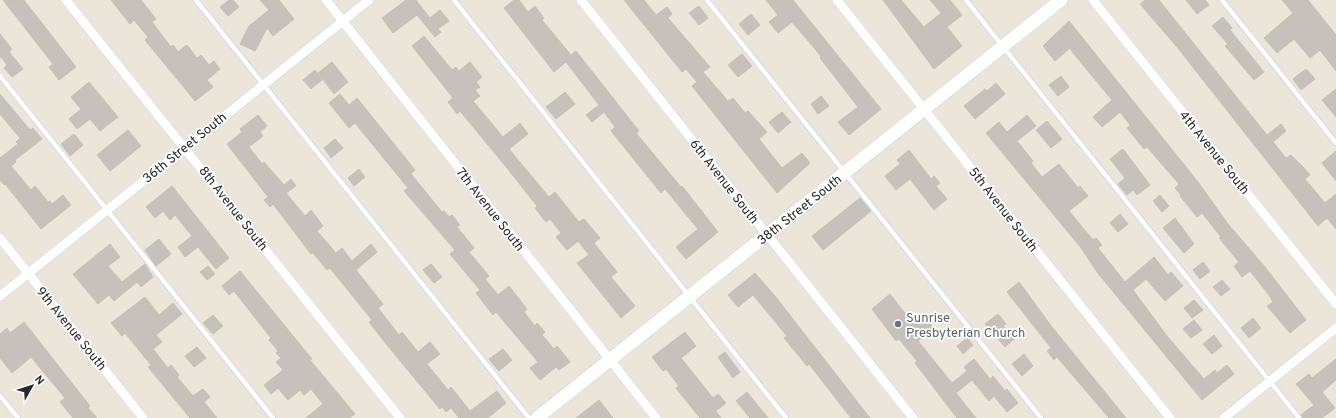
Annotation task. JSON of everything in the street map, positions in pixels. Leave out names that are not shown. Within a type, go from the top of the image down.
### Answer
[{"type":"main road","name":"38th Street South","points":[[537,418],[1062,0]]},
{"type":"street","name":"8th Avenue South","points":[[66,0],[185,147],[400,418]]},
{"type":"street","name":"7th Avenue South","points":[[326,0],[656,418]]},
{"type":"street","name":"36th Street South","points":[[0,296],[369,0]]},
{"type":"street","name":"6th Avenue South","points":[[581,0],[913,418]]},
{"type":"street","name":"5th Avenue South","points":[[837,0],[1170,418]]},
{"type":"street","name":"4th Avenue South","points":[[1093,0],[1336,304]]},
{"type":"street","name":"9th Avenue South","points":[[0,238],[143,418]]},
{"type":"street","points":[[1224,418],[1336,328]]},
{"type":"lane","points":[[196,0],[529,418]]},
{"type":"lane","points":[[454,0],[786,418]]},
{"type":"lane","points":[[707,0],[1041,418]]},
{"type":"lane","points":[[966,0],[1299,418]]},
{"type":"lane","points":[[1222,0],[1336,143]]},
{"type":"lane","points":[[0,76],[273,418]]},
{"type":"lane","points":[[0,396],[18,418]]},
{"type":"building","points":[[3,0],[24,0],[76,67],[59,80],[49,67],[53,64]]},
{"type":"building","points":[[111,0],[141,0],[156,19],[152,22],[171,47],[173,45],[178,52],[187,45],[197,58],[201,55],[209,65],[214,61],[220,69],[207,80],[213,87],[195,101],[145,40],[148,37],[134,20],[130,24]]},
{"type":"building","points":[[229,0],[233,0],[239,7],[228,16],[220,7]]},
{"type":"building","points":[[260,0],[279,0],[294,19],[273,36],[267,28],[255,51],[240,44],[249,26],[269,10]]},
{"type":"building","points":[[406,0],[416,0],[430,18],[440,10],[449,21],[438,29],[441,32],[435,37],[417,15],[393,33],[382,18]]},
{"type":"building","points":[[514,0],[519,0],[528,12],[535,6],[544,18],[542,20],[571,55],[576,51],[639,131],[636,133],[681,187],[682,186],[718,232],[686,259],[676,247],[698,229],[665,189],[661,193],[611,131],[615,127],[604,112],[592,122],[586,115],[599,105],[566,62],[554,72],[504,8]]},
{"type":"building","points":[[624,0],[644,0],[656,15],[667,7],[672,14],[668,18],[710,67],[703,72],[728,101],[733,98],[745,113],[748,111],[767,132],[759,139],[782,168],[802,153],[810,163],[777,193],[692,86],[697,82],[686,69],[682,72]]},
{"type":"building","points":[[766,0],[793,0],[881,109],[849,135],[838,122],[858,107],[820,58],[821,56],[792,22],[778,33],[769,22],[778,15]]},
{"type":"building","points":[[883,0],[901,0],[924,27],[941,13],[930,0],[950,0],[962,15],[947,27],[962,46],[934,69]]},
{"type":"building","points":[[1145,0],[1159,0],[1267,135],[1281,124],[1286,131],[1273,142],[1286,158],[1291,155],[1310,175],[1305,179],[1325,203],[1336,194],[1336,229],[1327,218],[1318,226],[1177,47],[1140,4]]},
{"type":"building","points":[[1186,0],[1205,0],[1209,5],[1197,14]]},
{"type":"building","points":[[1282,0],[1308,0],[1336,35],[1336,71],[1320,50],[1310,58],[1294,39],[1277,53],[1264,38],[1293,13]]},
{"type":"building","points":[[699,6],[708,18],[699,25],[689,13]]},
{"type":"building","points":[[751,14],[760,25],[748,35],[739,24]]},
{"type":"building","points":[[1223,17],[1232,28],[1230,30],[1264,72],[1254,80],[1225,46],[1228,44],[1212,26]]},
{"type":"building","points":[[1069,21],[1198,182],[1228,224],[1265,267],[1306,320],[1290,333],[1267,306],[1273,302],[1269,295],[1250,271],[1242,277],[1234,266],[1239,262],[1219,238],[1221,237],[1202,213],[1197,217],[1180,196],[1181,195],[1175,188],[1179,184],[1147,147],[1144,149],[1127,128],[1130,125],[1120,112],[1102,127],[1093,117],[1112,100],[1070,48],[1055,61],[1043,46]]},
{"type":"building","points":[[0,34],[12,49],[9,52],[23,69],[12,77],[4,68],[7,65],[1,57],[0,58]]},
{"type":"building","points":[[424,36],[452,70],[456,67],[459,71],[470,62],[482,77],[476,82],[480,87],[475,90],[480,96],[473,101],[503,137],[520,123],[528,134],[509,149],[549,197],[555,192],[579,222],[584,219],[600,238],[594,243],[617,272],[611,277],[635,306],[621,318],[577,263],[589,255],[578,241],[567,250],[556,237],[561,233],[550,219],[546,222],[535,208],[537,206],[507,168],[460,111],[457,114],[448,102],[453,98],[412,46]]},
{"type":"building","points":[[742,54],[752,66],[738,77],[728,65]]},
{"type":"building","points":[[332,62],[348,82],[334,94],[318,73]]},
{"type":"building","points":[[1306,69],[1315,79],[1301,90],[1293,79]]},
{"type":"building","points":[[315,70],[322,80],[311,89],[303,80]]},
{"type":"building","points":[[1061,76],[1069,87],[1058,96],[1049,85]]},
{"type":"building","points":[[89,82],[118,117],[100,131],[90,119],[77,129],[69,119],[81,109],[71,97]]},
{"type":"building","points":[[996,83],[1005,94],[975,119],[964,106],[985,89],[987,91]]},
{"type":"building","points":[[1336,89],[1336,117],[1322,100]]},
{"type":"building","points":[[565,92],[575,104],[556,119],[546,107]]},
{"type":"building","points":[[0,94],[30,130],[33,128],[42,139],[15,160],[16,162],[11,166],[31,190],[35,186],[48,202],[50,201],[52,204],[63,195],[71,205],[41,229],[5,184],[4,185],[0,180],[0,158],[18,144],[16,142],[20,138],[0,114]]},
{"type":"building","points":[[340,94],[349,105],[357,98],[415,170],[411,174],[442,212],[444,211],[449,217],[452,215],[460,225],[457,227],[474,248],[469,252],[489,276],[485,279],[498,295],[509,286],[527,309],[524,312],[535,326],[537,323],[545,332],[542,335],[554,349],[557,346],[570,362],[559,370],[556,367],[540,380],[530,368],[538,362],[496,312],[493,315],[476,293],[480,290],[450,254],[455,250],[404,191],[408,188],[355,123],[349,128],[329,103]]},
{"type":"building","points":[[821,96],[829,106],[818,114],[811,104]]},
{"type":"building","points":[[782,112],[791,122],[778,133],[769,122]]},
{"type":"building","points":[[258,115],[267,126],[260,132],[263,136],[249,147],[262,164],[264,162],[284,185],[291,179],[296,186],[286,193],[305,216],[311,210],[323,226],[317,231],[336,253],[342,248],[352,261],[371,244],[377,252],[356,270],[383,304],[378,308],[399,335],[402,332],[418,352],[430,342],[440,354],[427,364],[448,390],[451,387],[470,411],[497,391],[506,403],[488,418],[459,418],[451,408],[446,412],[442,407],[440,409],[369,322],[372,320],[330,268],[327,270],[313,253],[311,254],[273,204],[270,207],[264,200],[268,197],[227,144],[242,132],[240,129]]},
{"type":"building","points":[[1027,115],[1036,126],[1017,141],[1033,161],[1031,163],[1042,177],[1059,164],[1078,188],[1080,186],[1088,196],[1069,211],[1093,240],[1096,238],[1102,245],[1098,248],[1125,282],[1154,257],[1168,275],[1171,272],[1183,286],[1165,301],[1146,279],[1133,290],[1167,336],[1204,379],[1215,370],[1217,373],[1227,365],[1234,374],[1202,400],[1097,272],[1082,249],[986,133],[999,122],[1007,132]]},
{"type":"building","points":[[1047,121],[1062,139],[1051,148],[1036,130]]},
{"type":"building","points":[[128,130],[141,146],[110,171],[97,155]]},
{"type":"building","points":[[74,134],[83,145],[70,156],[61,144]]},
{"type":"building","points":[[335,139],[343,148],[331,158],[324,148]]},
{"type":"building","points":[[1123,149],[1150,185],[1137,195],[1133,190],[1127,195],[1118,184],[1125,178],[1110,159]]},
{"type":"building","points":[[909,150],[931,179],[934,176],[940,183],[936,186],[947,199],[934,210],[910,179],[896,190],[885,176],[900,164],[897,160]]},
{"type":"building","points":[[1336,151],[1336,181],[1322,163]]},
{"type":"building","points":[[359,169],[365,177],[354,186],[348,178]]},
{"type":"building","points":[[172,186],[229,258],[216,269],[198,247],[185,257],[178,247],[192,236],[175,215],[170,220],[163,211],[155,218],[146,207]]},
{"type":"building","points":[[1160,195],[1169,206],[1162,212],[1153,201]]},
{"type":"building","points":[[860,198],[871,211],[823,250],[812,236]]},
{"type":"building","points":[[1120,214],[1128,224],[1118,232],[1110,223]]},
{"type":"building","points":[[1175,218],[1194,244],[1184,253],[1163,228]]},
{"type":"building","points":[[159,239],[171,254],[156,266],[145,250]]},
{"type":"building","points":[[110,244],[120,257],[108,266],[122,282],[145,264],[153,277],[141,287],[137,282],[114,301],[109,295],[98,304],[73,274]]},
{"type":"building","points":[[1203,262],[1210,271],[1200,279],[1193,270]]},
{"type":"building","points":[[431,264],[442,277],[434,283],[423,270]]},
{"type":"building","points":[[208,266],[215,274],[207,280],[200,272]]},
{"type":"building","points":[[240,271],[312,359],[310,360],[355,414],[349,418],[306,418],[323,404],[311,389],[304,395],[300,390],[288,400],[278,388],[271,394],[264,385],[283,370],[276,362],[281,358],[276,353],[278,351],[269,340],[271,338],[234,291],[229,295],[222,286]]},
{"type":"building","points":[[755,273],[775,296],[870,418],[851,418],[809,364],[807,366],[784,338],[787,336],[753,295],[738,307],[728,295]]},
{"type":"building","points":[[1222,280],[1230,289],[1221,296],[1213,287]]},
{"type":"building","points":[[1019,282],[1052,327],[1126,418],[1109,418],[1057,357],[1054,360],[1047,351],[1051,348],[1007,292]]},
{"type":"building","points":[[890,294],[914,325],[925,317],[934,329],[918,341],[952,383],[967,371],[964,367],[974,359],[990,379],[993,376],[1005,391],[1007,389],[1018,403],[1007,412],[994,396],[989,401],[972,380],[956,393],[976,418],[957,418],[915,363],[917,361],[899,339],[896,341],[872,309]]},
{"type":"building","points":[[145,297],[159,315],[173,303],[182,314],[156,335],[162,342],[153,349],[168,368],[171,365],[179,375],[177,377],[193,396],[203,389],[210,397],[204,402],[217,418],[190,418],[148,367],[151,365],[125,333],[122,336],[111,323]]},
{"type":"building","points":[[1194,300],[1203,310],[1192,318],[1184,308]]},
{"type":"building","points":[[998,314],[1006,324],[1003,326],[1014,339],[1005,347],[985,324]]},
{"type":"building","points":[[213,315],[223,326],[213,334],[203,323]]},
{"type":"building","points":[[1253,318],[1261,328],[1249,338],[1241,328]]},
{"type":"building","points":[[1194,320],[1202,330],[1191,338],[1183,329]]},
{"type":"building","points":[[24,322],[90,406],[88,408],[97,418],[73,418],[60,402],[65,398],[31,357],[12,373],[0,358],[0,334],[7,328],[10,333]]},
{"type":"building","points":[[685,332],[696,346],[681,358],[713,398],[718,394],[726,403],[716,411],[721,418],[700,418],[676,388],[679,386],[666,369],[663,371],[652,357]]},
{"type":"building","points":[[1214,335],[1222,346],[1212,354],[1203,344]]},
{"type":"building","points":[[967,338],[973,345],[963,354],[957,346]]},
{"type":"building","points":[[197,347],[206,358],[194,367],[185,356]]},
{"type":"building","points":[[503,349],[512,360],[499,371],[489,359]]},
{"type":"building","points":[[725,352],[740,372],[733,378],[718,357]]},
{"type":"building","points":[[1024,354],[1033,366],[1022,376],[1012,364]]},
{"type":"building","points":[[1336,359],[1336,380],[1322,392],[1335,408],[1322,418],[1303,418],[1301,415],[1314,405],[1296,384],[1309,374],[1312,378]]},
{"type":"building","points":[[747,392],[768,418],[750,418],[736,401]]},
{"type":"building","points":[[599,400],[613,418],[576,418]]},
{"type":"place","name":"Sunrise Presbyterian Church","points":[[898,324]]}]
